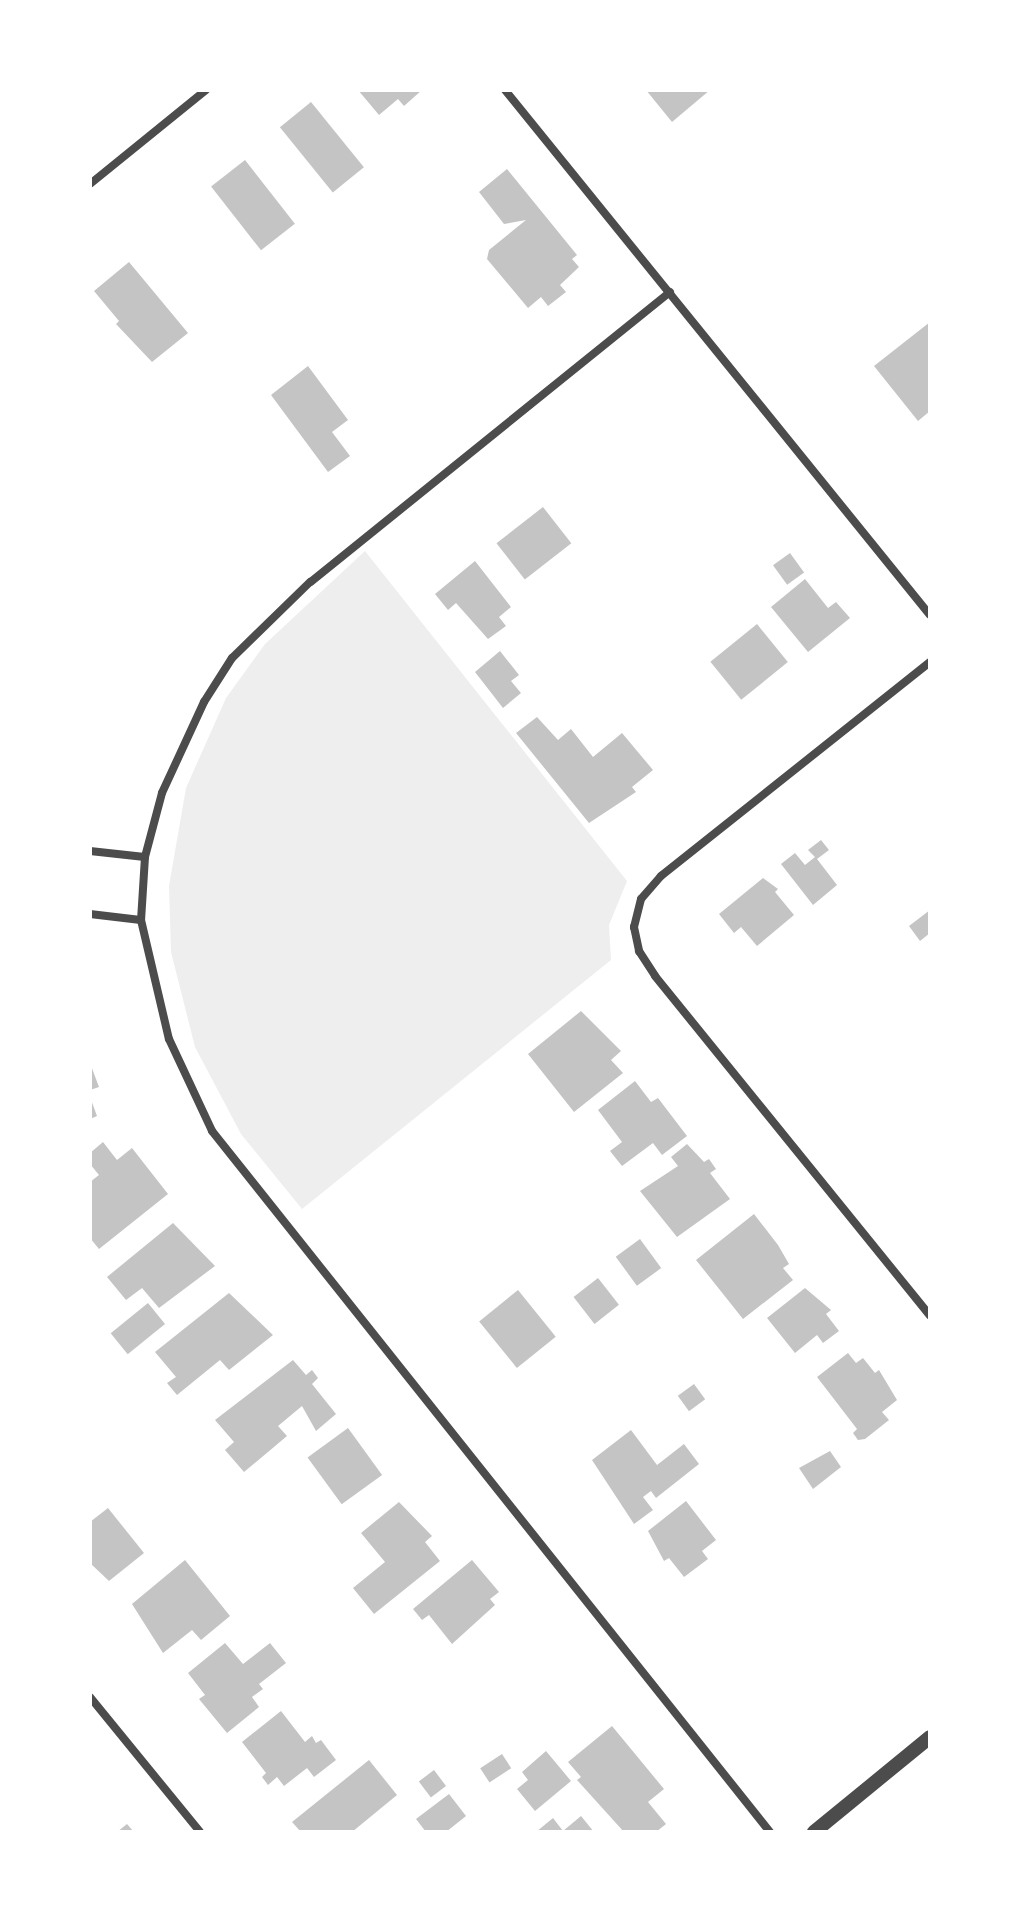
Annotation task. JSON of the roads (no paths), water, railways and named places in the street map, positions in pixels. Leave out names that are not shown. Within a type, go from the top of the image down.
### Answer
[{"type":"street","points":[[90,184],[206,90]]},
{"type":"street","points":[[505,90],[930,615]]},
{"type":"street","points":[[670,292],[310,582],[232,658],[204,702],[162,793],[145,857],[141,920],[169,1039],[212,1131],[770,1832]]},
{"type":"street","points":[[930,662],[661,876],[641,899],[634,927],[639,951],[655,976],[930,1315]]},
{"type":"street","points":[[90,851],[145,857]]},
{"type":"street","points":[[90,914],[141,920]]},
{"type":"street","points":[[90,1697],[200,1832]]},
{"type":"street","points":[[814,1832],[930,1737]]}]
